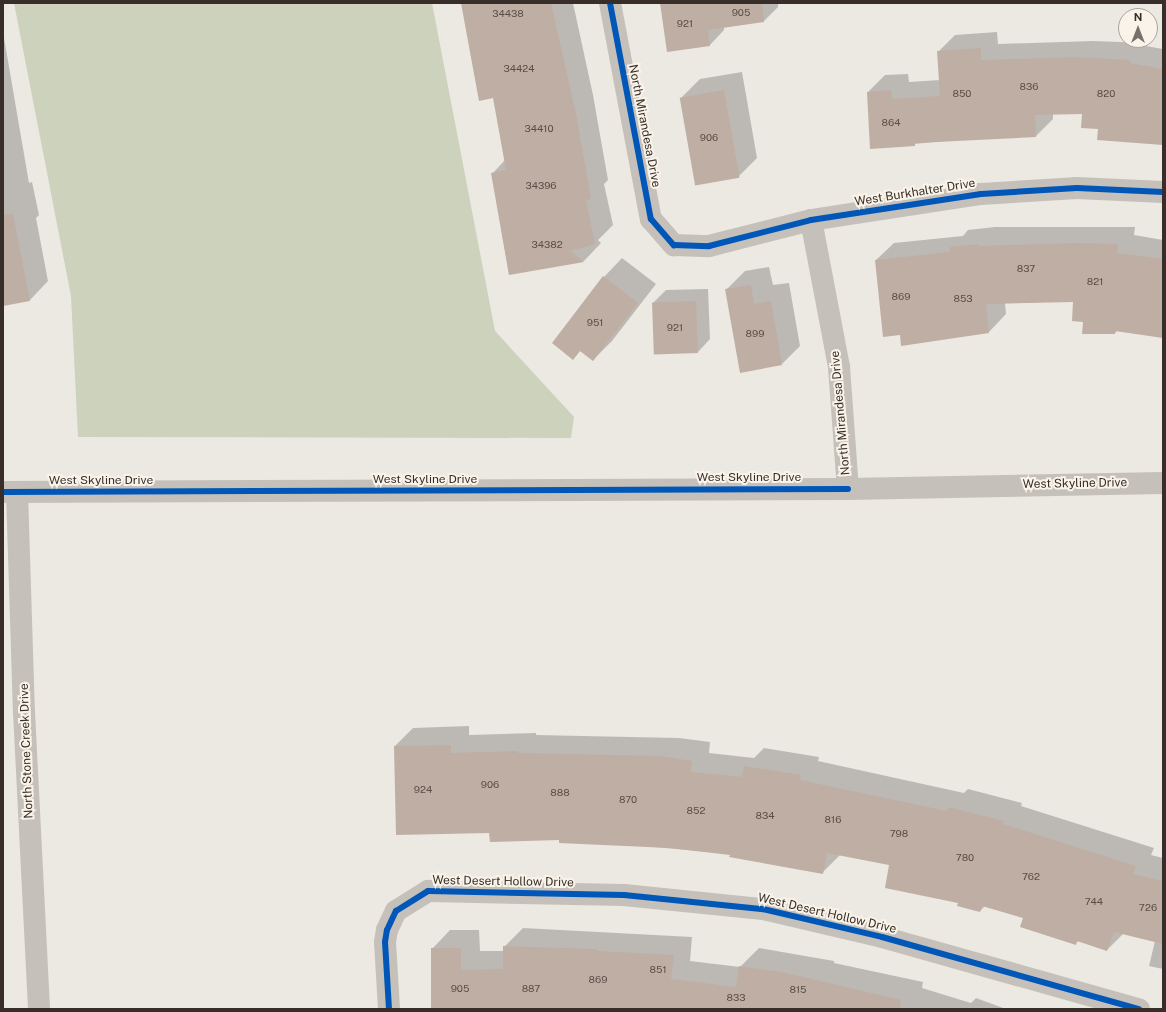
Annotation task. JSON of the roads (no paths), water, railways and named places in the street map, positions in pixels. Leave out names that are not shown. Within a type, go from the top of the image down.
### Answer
[{"type":"street","name":"North Mirandesa Drive","points":[[610,3],[651,219],[674,244]]},
{"type":"street","name":"West Burkhalter Drive","points":[[674,244],[709,246],[811,220],[981,194],[1077,188],[1163,192]]},
{"type":"street","name":"North Mirandesa Drive","points":[[811,220],[839,367],[848,489]]},
{"type":"street","name":"West Skyline Drive","points":[[10,492],[848,489],[1163,483]]},
{"type":"street","name":"North Stone Creek Drive","points":[[10,492],[24,712],[39,1009]]},
{"type":"street","name":"West Desert Hollow Drive","points":[[389,1009],[385,942],[391,918],[408,902],[428,892],[624,895],[763,909],[997,967],[1139,1009]]}]
